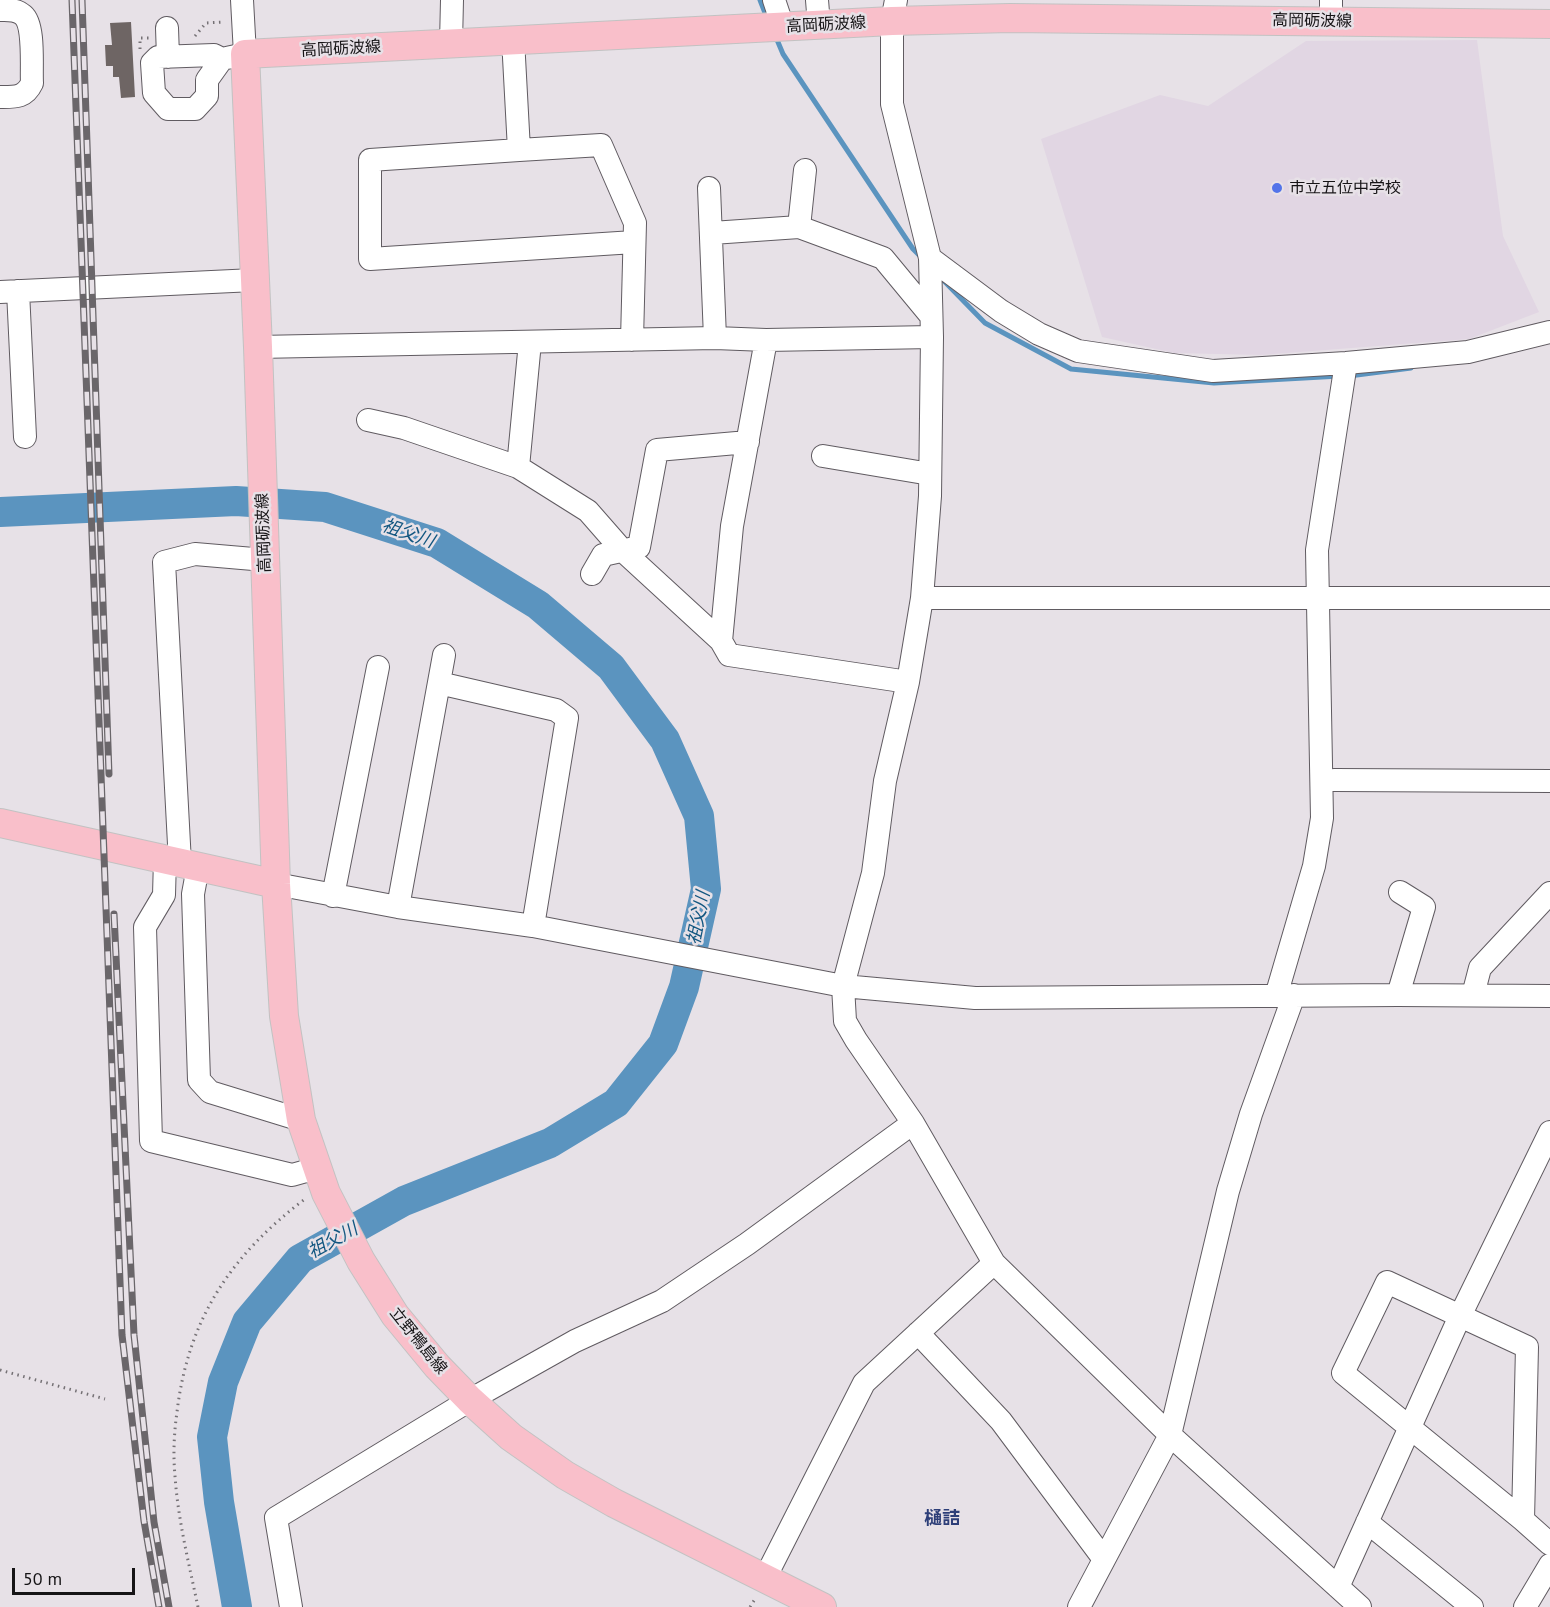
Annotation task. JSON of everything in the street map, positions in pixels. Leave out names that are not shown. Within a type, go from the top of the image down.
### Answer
[{"type":"main road","name":"高岡砺波線","points":[[276,884],[258,347],[233,57],[513,39],[783,27],[818,12],[894,10],[1331,11],[1550,24]]},
{"type":"main road","points":[[0,823],[276,884]]},
{"type":"main road","name":"立野鴨島線","points":[[276,884],[284,1016],[301,1120],[322,1182],[361,1261],[395,1315],[437,1366],[470,1400],[511,1437],[565,1475],[614,1503],[822,1607]]},
{"type":"street","points":[[233,57],[214,55],[158,57],[152,63],[154,93],[168,110],[195,109],[207,96],[207,80],[233,57],[242,0]]},
{"type":"street","points":[[452,0],[452,43]]},
{"type":"street","points":[[774,0],[783,27]]},
{"type":"street","points":[[0,10],[15,10],[23,15],[30,24],[32,83],[28,92],[19,97],[0,97]]},
{"type":"street","points":[[894,10],[892,104],[930,258],[930,474],[922,598],[908,682],[885,781],[873,873],[843,986],[845,1021],[855,1040],[913,1123],[994,1263],[1170,1435],[1360,1607]]},
{"type":"street","points":[[166,28],[168,57]]},
{"type":"street","points":[[513,39],[519,150]]},
{"type":"street","points":[[632,340],[635,224],[601,145],[370,160],[370,259],[634,242]]},
{"type":"street","points":[[799,227],[805,170]]},
{"type":"street","points":[[709,188],[716,338]]},
{"type":"street","points":[[712,233],[799,227],[883,258],[931,326]]},
{"type":"street","points":[[930,258],[1001,311],[1039,334],[1078,351],[1213,371],[1346,363],[1468,352],[1550,332]]},
{"type":"street","points":[[25,437],[9,292],[254,280]]},
{"type":"street","points":[[258,347],[716,338],[766,340],[931,326]]},
{"type":"street","points":[[721,641],[732,526],[766,340]]},
{"type":"street","points":[[518,467],[530,342]]},
{"type":"street","points":[[1079,1607],[1170,1435],[1228,1191],[1285,996],[1314,866],[1322,818],[1317,550],[1346,363]]},
{"type":"street","points":[[368,420],[404,428],[518,467],[588,511],[623,551],[721,641],[729,655],[908,682]]},
{"type":"street","points":[[592,574],[603,555],[639,547],[657,450],[748,442]]},
{"type":"street","points":[[823,456],[930,474]]},
{"type":"street","points":[[264,548],[195,554],[164,562],[181,863],[193,894],[199,1080],[210,1092],[301,1120]]},
{"type":"street","points":[[922,598],[1550,598]]},
{"type":"street","points":[[398,908],[444,655]]},
{"type":"street","points":[[333,896],[378,667]]},
{"type":"street","points":[[439,683],[556,710],[567,718],[533,926]]},
{"type":"street","points":[[1334,780],[1550,781]]},
{"type":"street","points":[[181,863],[146,927],[151,1141],[322,1182]]},
{"type":"street","points":[[276,884],[398,908],[533,926],[843,986],[975,998],[1550,996]]},
{"type":"street","points":[[1398,995],[1424,907],[1400,892]]},
{"type":"street","points":[[1473,995],[1480,969],[1550,893]]},
{"type":"street","points":[[291,1607],[276,1518],[470,1400],[575,1341],[662,1301],[747,1244],[913,1123]]},
{"type":"street","points":[[1338,1587],[1460,1316],[1545,1157],[1550,1132]]},
{"type":"street","points":[[765,1578],[864,1383],[994,1263]]},
{"type":"street","points":[[1524,1520],[1527,1347],[1387,1282],[1343,1373],[1524,1520],[1550,1544]]},
{"type":"street","points":[[918,1333],[1001,1420],[1103,1558]]},
{"type":"street","points":[[1367,1522],[1472,1607]]},
{"type":"street","points":[[1525,1607],[1550,1564]]},
{"type":"path","points":[[198,1607],[174,1475],[174,1433],[181,1379],[197,1327],[223,1281],[246,1253],[322,1182]]},
{"type":"path","points":[[0,1370],[105,1399]]},
{"type":"shaded area","name":"市立五位中学校","points":[[1477,40],[1503,236],[1539,312],[1469,339],[1261,355],[1174,353],[1102,337],[1041,139],[1160,95],[1208,106],[1306,41]]},
{"type":"building","points":[[131,22],[135,97],[121,98],[119,77],[113,77],[113,66],[106,66],[105,45],[112,45],[110,23]]},
{"type":"waterway","points":[[760,0],[767,18]]},
{"type":"waterway","points":[[775,35],[783,54],[913,249],[921,257]]},
{"type":"waterway","points":[[944,281],[985,323],[1071,369],[1214,383],[1340,376]]},
{"type":"waterway","points":[[1349,376],[1411,368]]},
{"type":"waterway","name":"祖父川","points":[[0,512],[236,501],[325,507],[437,543],[538,605],[611,667],[665,740],[699,816],[706,889],[684,987],[663,1044],[616,1103],[550,1143],[404,1201],[300,1259],[247,1322],[223,1382],[212,1437],[219,1502],[237,1607]]},
{"type":"railway","points":[[72,0],[122,1335],[144,1521],[159,1607]]},
{"type":"railway","points":[[82,0],[109,774]]},
{"type":"railway","points":[[114,914],[134,1335],[154,1522],[169,1607]]},
{"type":"place","name":"市立五位中学校","points":[[1277,188]]},
{"type":"district","name":"樋詰","points":[[942,1519]]}]
